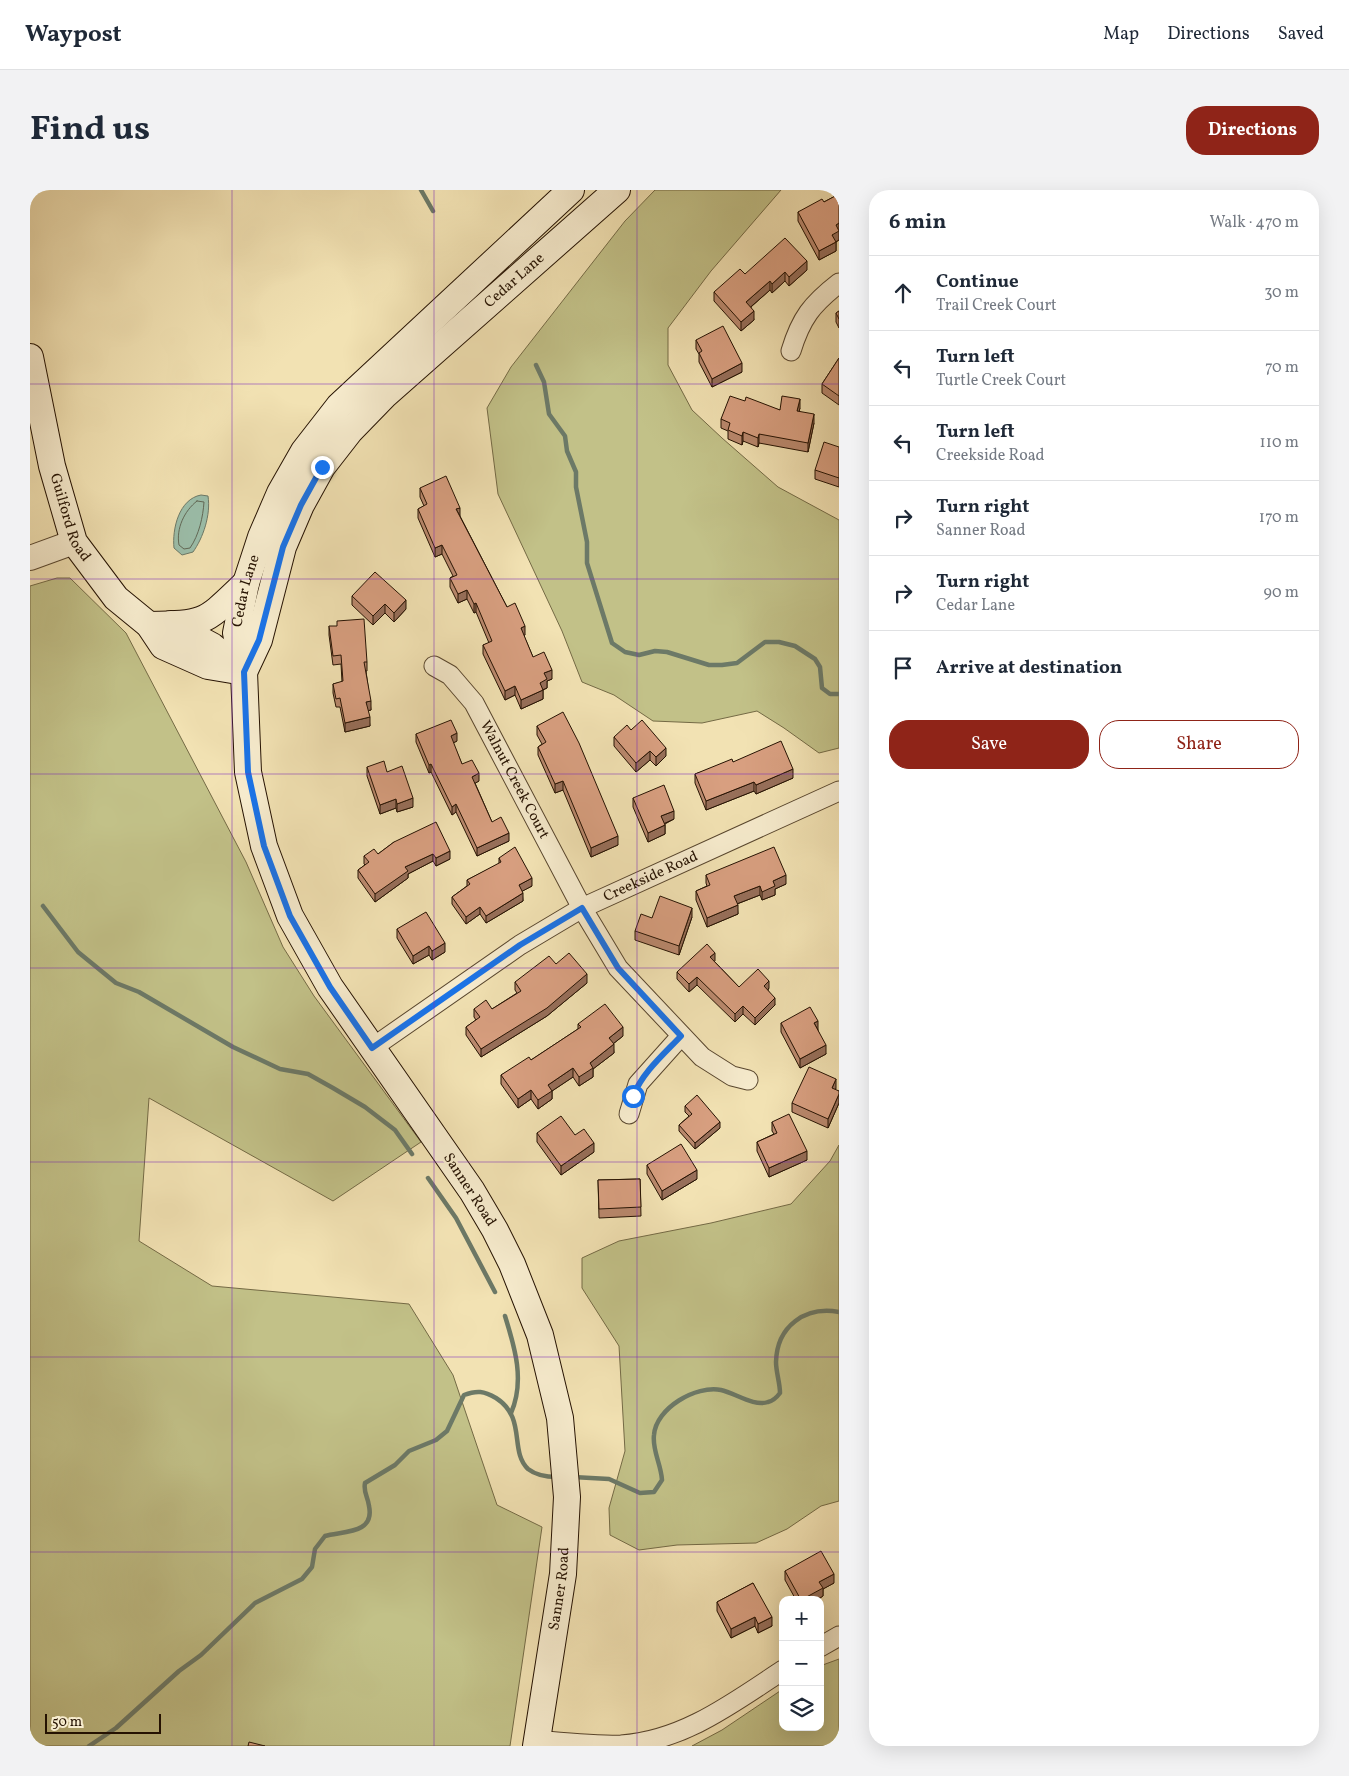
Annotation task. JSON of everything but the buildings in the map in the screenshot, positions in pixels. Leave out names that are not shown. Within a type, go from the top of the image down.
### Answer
[{"type":"main road","name":"Cedar Lane","points":[[244,672],[236,633],[246,583],[261,537],[280,493],[304,451],[339,406],[571,190]]},
{"type":"main road","name":"Cedar Lane","points":[[244,672],[259,640],[283,547],[301,505],[322,467],[350,431],[385,395],[617,190]]},
{"type":"main road","name":"Guilford Road","points":[[30,356],[52,466],[74,542],[116,598],[160,624],[163,646],[186,658],[208,666],[244,672]]},
{"type":"main road","points":[[160,624],[192,624],[203,621],[215,614],[246,583]]},
{"type":"main road","name":"Sanner Road","points":[[244,672],[248,772],[264,846],[276,879],[306,947],[330,987],[472,1190],[512,1264],[540,1335],[553,1382],[565,1455],[567,1497],[563,1574],[537,1743]]},
{"type":"street","points":[[792,351],[798,329],[807,313],[822,296],[839,283]]},
{"type":"street","points":[[30,558],[74,542]]},
{"type":"street","name":"Walnut Creek Court","points":[[434,666],[450,675],[474,703],[582,908],[618,968],[681,1036],[718,1069],[732,1076],[748,1080]]},
{"type":"street","name":"Creekside Road","points":[[372,1048],[520,945],[582,908],[839,791]]},
{"type":"street","points":[[629,1114],[638,1084],[681,1036]]},
{"type":"street","points":[[824,1644],[839,1636]]},
{"type":"street","points":[[537,1743],[594,1746],[622,1745],[647,1741],[698,1724],[779,1673]]},
{"type":"shaded area","points":[[655,190],[781,190],[711,271],[668,328],[668,365],[692,410],[722,438],[778,487],[839,520],[839,748],[819,753],[757,711],[702,723],[653,721],[614,695],[582,682],[562,631],[498,494],[487,408],[511,367],[625,221]]},
{"type":"shaded area","points":[[57,578],[70,578],[126,633],[246,862],[283,947],[314,996],[421,1142],[333,1201],[149,1098],[139,1241],[212,1286],[409,1304],[453,1375],[497,1505],[542,1527],[510,1746],[30,1746],[30,586]]},
{"type":"shaded area","points":[[839,1145],[839,1501],[821,1506],[787,1529],[756,1543],[677,1545],[639,1550],[610,1535],[609,1508],[625,1451],[619,1346],[582,1288],[582,1258],[619,1241],[711,1223],[791,1204],[830,1161]]},
{"type":"shaded area","points":[[839,1659],[839,1746],[692,1746],[722,1730],[779,1692],[779,1731],[824,1731],[824,1665]]},
{"type":"water","points":[[201,495],[208,496],[209,503],[205,526],[193,552],[182,555],[174,548],[174,532],[178,516],[187,502]]},
{"type":"waterway","points":[[421,190],[433,211]]},
{"type":"waterway","points":[[536,365],[544,382],[549,414],[565,436],[567,451],[576,472],[576,487],[587,542],[587,563],[612,643],[625,652],[639,655],[655,651],[667,652],[709,665],[722,665],[737,663],[765,642],[779,642],[795,646],[815,659],[820,667],[822,688],[830,694],[839,694]]},
{"type":"waterway","points":[[43,906],[78,952],[116,983],[139,992],[233,1047],[280,1069],[308,1074],[333,1088],[365,1107],[395,1130],[412,1154]]},
{"type":"waterway","points":[[428,1178],[456,1218],[495,1292]]},
{"type":"waterway","points":[[573,1477],[609,1479],[640,1493],[654,1492],[662,1480],[654,1446],[654,1435],[656,1425],[669,1408],[689,1395],[711,1389],[721,1390],[757,1403],[772,1401],[780,1393],[776,1362],[781,1338],[787,1329],[795,1321],[815,1312],[839,1312]]},
{"type":"waterway","points":[[505,1316],[515,1352],[518,1377],[515,1401],[511,1413]]},
{"type":"waterway","points":[[89,1746],[116,1728],[179,1671],[201,1655],[255,1603],[302,1579],[312,1567],[315,1549],[325,1536],[356,1530],[367,1522],[370,1515],[365,1483],[395,1465],[409,1451],[436,1440],[447,1431],[464,1395],[477,1392],[496,1398],[511,1415],[515,1425],[522,1462],[535,1473],[557,1477]]},
{"type":"route","points":[[322,467],[301,505],[283,547],[259,640],[244,672],[248,772],[264,846],[290,916],[330,987],[372,1048],[520,945],[582,908],[602,945],[618,968],[681,1036],[650,1068],[638,1084],[633,1096]]}]
